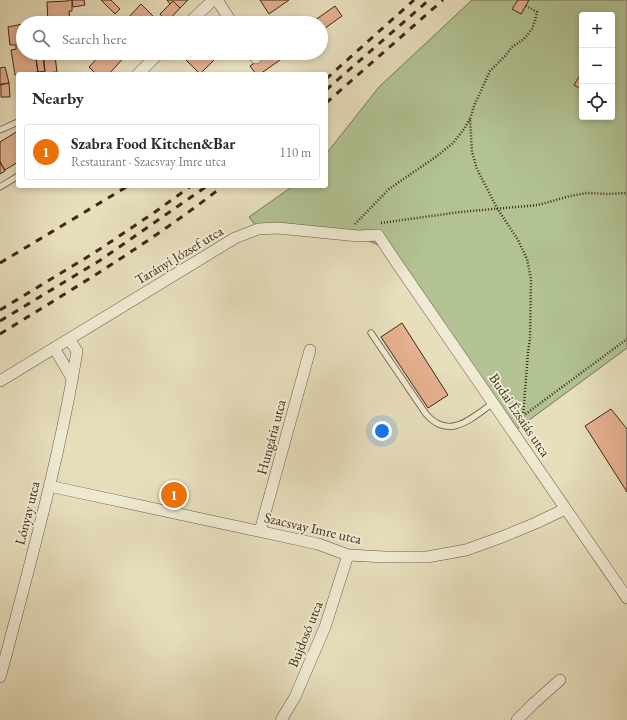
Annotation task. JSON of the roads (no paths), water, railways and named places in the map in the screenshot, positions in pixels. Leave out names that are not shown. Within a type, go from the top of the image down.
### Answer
[{"type":"street","points":[[196,16],[213,0]]},
{"type":"street","points":[[217,0],[227,16]]},
{"type":"street","points":[[140,72],[152,60]]},
{"type":"street","name":"Tarányi József utca","points":[[0,381],[235,238],[258,229],[278,228],[358,236],[378,235],[387,249]]},
{"type":"street","name":"Budai Ézsaiás utca","points":[[387,249],[627,598]]},
{"type":"street","name":"Lónyay utca","points":[[0,677],[49,486],[72,378],[77,351],[69,338]]},
{"type":"street","points":[[54,348],[72,378]]},
{"type":"street","name":"Hungária utca","points":[[260,531],[310,350]]},
{"type":"street","name":"Szacsvay Imre utca","points":[[49,486],[318,544],[348,555],[385,557],[427,557],[466,550],[536,523],[565,509]]},
{"type":"street","name":"Bujdosó utca","points":[[281,720],[295,698],[325,627],[348,555]]},
{"type":"street","points":[[517,720],[560,680]]},
{"type":"lane","points":[[0,130],[16,123]]},
{"type":"lane","points":[[0,187],[16,177]]},
{"type":"lane","points":[[371,333],[426,414],[437,423],[449,426],[459,425],[493,403]]},
{"type":"railway","points":[[328,77],[414,0]]},
{"type":"railway","points":[[328,88],[429,0]]},
{"type":"railway","points":[[328,101],[443,0]]},
{"type":"railway","points":[[0,263],[125,188]]},
{"type":"railway","points":[[0,310],[94,253],[188,188]]},
{"type":"railway","points":[[0,321],[99,261],[204,188]]},
{"type":"railway","points":[[0,334],[142,245],[220,188]]},
{"type":"place","name":"Szabra Food Kitchen&Bar","points":[[174,495]]}]
